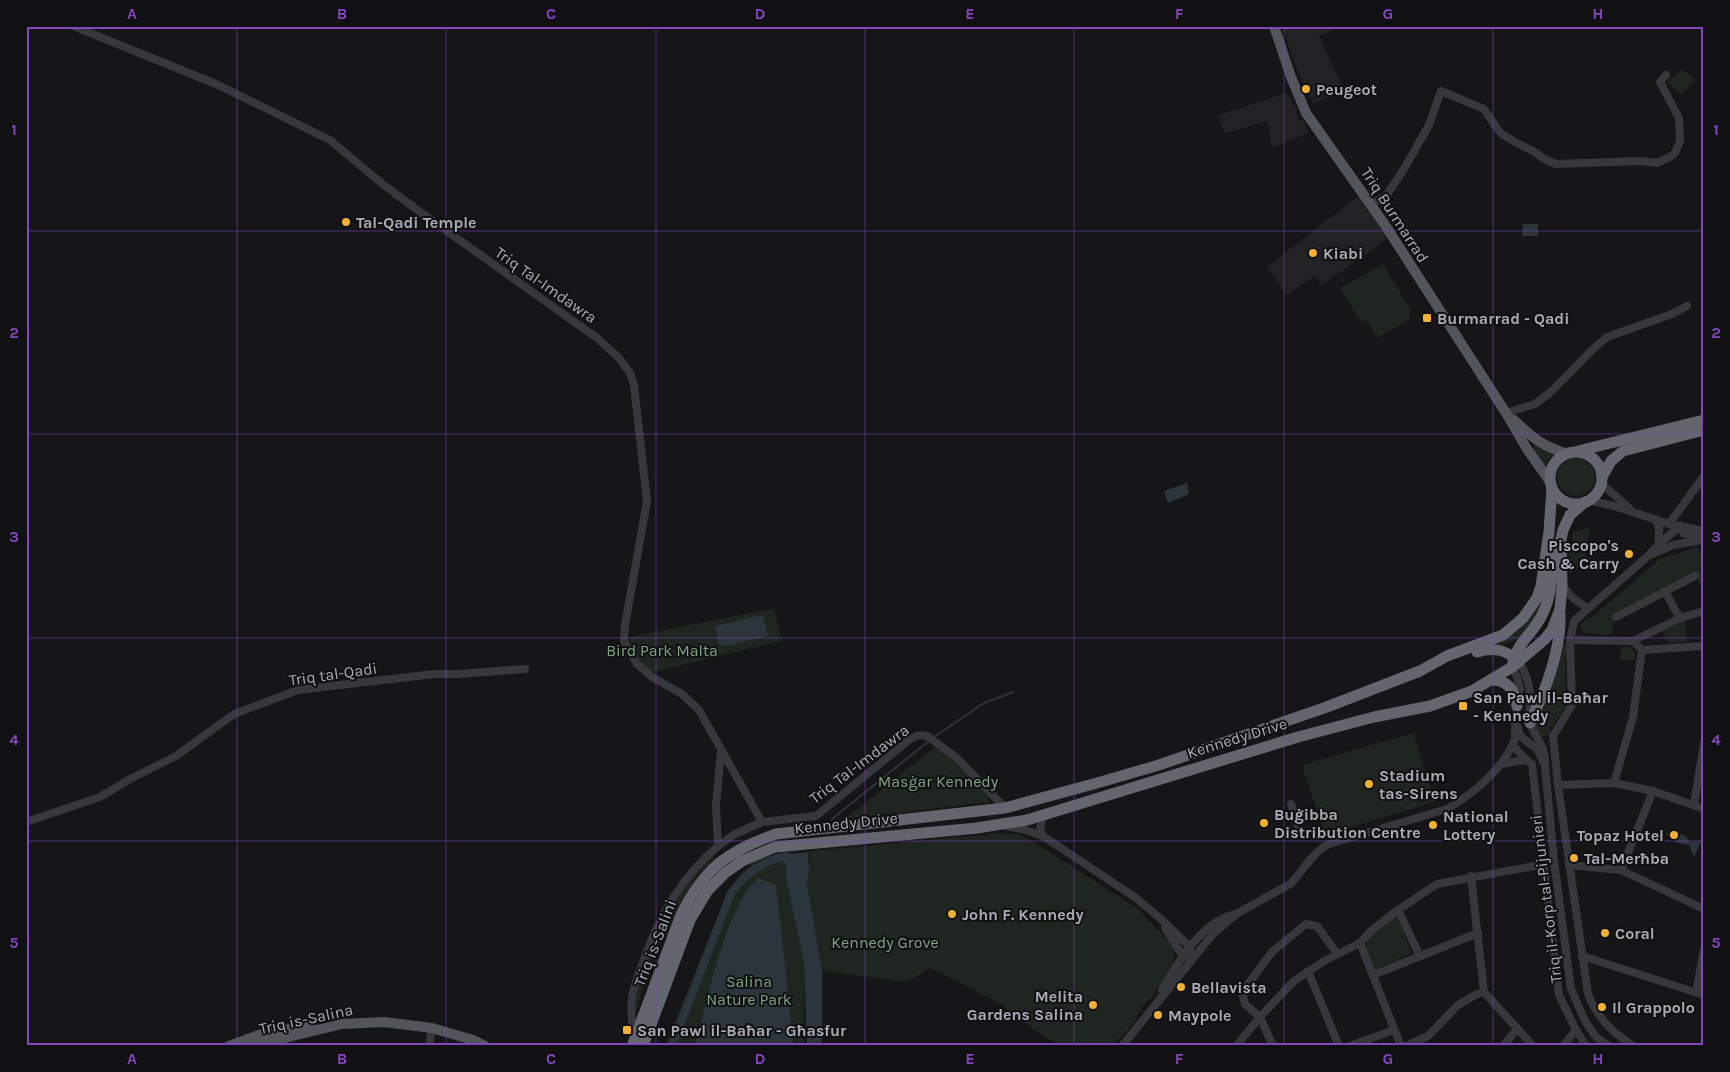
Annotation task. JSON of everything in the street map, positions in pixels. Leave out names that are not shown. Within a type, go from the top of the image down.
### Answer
[{"type":"highway","points":[[1704,420],[1571,453],[1555,462],[1552,469],[1551,486],[1558,496],[1578,504],[1596,494],[1611,461],[1623,451],[1704,430]]},
{"type":"highway","points":[[1571,453],[1584,453],[1591,456],[1600,469],[1602,480]]},
{"type":"highway","name":"Kennedy Drive","points":[[776,834],[1005,808],[1159,765],[1324,708],[1405,678],[1447,656],[1503,635],[1523,618],[1534,603],[1541,586],[1549,532],[1551,486]]},
{"type":"highway","name":"Kennedy Drive","points":[[775,847],[1002,825],[1043,815],[1298,737],[1374,717],[1430,706],[1463,695],[1493,680],[1544,640],[1552,630],[1560,609],[1562,530],[1570,515],[1586,501]]},
{"type":"highway","points":[[1515,662],[1516,650],[1542,617],[1549,597],[1552,583],[1549,532]]},
{"type":"highway","points":[[1530,723],[1544,692],[1557,645],[1561,629],[1560,609]]},
{"type":"highway","points":[[1405,678],[1489,648],[1503,651],[1515,662]]},
{"type":"highway","points":[[1493,680],[1501,680],[1511,687],[1514,691],[1517,706]]},
{"type":"highway","name":"Triq is-Salini","points":[[636,1044],[681,915],[689,900],[709,872],[730,855],[748,844],[776,834]]},
{"type":"highway","name":"Triq is-Salini","points":[[636,1044],[690,920],[708,890],[725,873],[742,861],[775,847]]},
{"type":"main road","name":"Triq Burmarrad","points":[[1274,26],[1291,77],[1306,113],[1371,204],[1551,486]]},
{"type":"main road","name":"Triq Burmarrad","points":[[1506,413],[1536,441],[1571,453]]},
{"type":"main road","name":"Triq is-Salina","points":[[251,1046],[328,1026],[384,1022],[432,1028],[473,1040],[484,1046]]},
{"type":"main road","points":[[229,1046],[282,1029],[317,1024],[328,1026]]},
{"type":"street","name":"Triq Tal-Imdawra","points":[[73,26],[216,84],[330,140],[380,182],[572,319],[606,345],[619,358],[630,373],[634,385],[647,501],[625,625],[624,641],[632,656],[643,670],[682,694],[698,710],[762,822]]},
{"type":"street","points":[[1371,204],[1386,196],[1404,169],[1429,125],[1441,91],[1484,109],[1498,130],[1549,162],[1556,164],[1641,161],[1657,163],[1663,161],[1675,153],[1680,141],[1679,118],[1667,93],[1660,85],[1660,82],[1666,76]]},
{"type":"street","points":[[1506,413],[1535,404],[1552,391],[1607,336],[1672,314],[1688,306]]},
{"type":"street","points":[[1669,524],[1704,476]]},
{"type":"street","points":[[1602,480],[1618,500],[1633,512]]},
{"type":"street","points":[[1586,501],[1680,526]]},
{"type":"street","points":[[1655,520],[1659,528],[1659,544]]},
{"type":"street","points":[[1633,1046],[1616,1035],[1601,1020],[1588,994],[1558,785],[1553,736],[1572,705],[1570,640],[1574,621],[1680,526]]},
{"type":"street","points":[[1680,526],[1683,533],[1703,537]]},
{"type":"street","points":[[1673,546],[1681,535],[1680,526]]},
{"type":"street","points":[[1648,556],[1703,537]]},
{"type":"street","points":[[1616,617],[1695,576]]},
{"type":"street","points":[[1562,586],[1573,598],[1587,608]]},
{"type":"street","points":[[1665,592],[1680,618]]},
{"type":"street","points":[[1570,640],[1633,641],[1680,618],[1704,611]]},
{"type":"street","points":[[1633,641],[1642,650],[1704,646]]},
{"type":"street","points":[[1614,783],[1633,717],[1642,650]]},
{"type":"street","points":[[1515,662],[1520,689],[1515,741],[1526,760],[1532,764],[1559,994],[1576,1030],[1586,1046]]},
{"type":"street","points":[[1188,955],[1238,913],[1290,884],[1319,848],[1447,809],[1484,784],[1501,764],[1515,741],[1530,723],[1528,679],[1515,662]]},
{"type":"street","name":"Triq tal-Qadi","points":[[26,822],[100,797],[130,779],[176,756],[234,714],[298,690],[434,674],[525,669]]},
{"type":"street","name":"Triq il-Korp tal-Pijunieri","points":[[1530,723],[1546,757],[1545,766],[1555,864],[1571,989],[1585,1022],[1596,1037],[1609,1046]]},
{"type":"street","name":"Triq Tal-Imdawra","points":[[636,1044],[631,1013],[632,1000],[649,943],[672,900],[688,876],[701,860],[736,834],[762,822],[816,816],[909,740],[922,735],[958,758],[1005,808]]},
{"type":"street","name":"Triq il-Korp tal-Pijunieri","points":[[1515,741],[1532,744],[1538,750],[1545,766]]},
{"type":"street","points":[[1694,804],[1704,742]]},
{"type":"street","points":[[718,846],[716,806],[721,750]]},
{"type":"street","points":[[1501,764],[1526,760]]},
{"type":"street","points":[[1558,785],[1614,783],[1652,791],[1704,809]]},
{"type":"street","points":[[1620,870],[1652,791]]},
{"type":"street","points":[[1291,804],[1300,832]]},
{"type":"street","points":[[1043,815],[1040,830],[1043,836]]},
{"type":"street","points":[[1002,825],[1043,836],[1136,898],[1151,911],[1188,955]]},
{"type":"street","points":[[1236,1046],[1260,1017],[1294,982],[1338,953],[1360,943],[1371,931],[1398,910],[1437,884],[1471,876],[1545,864]]},
{"type":"street","points":[[1570,865],[1620,870],[1703,907]]},
{"type":"street","points":[[1471,876],[1484,992],[1533,1046]]},
{"type":"street","points":[[1398,910],[1420,956]]},
{"type":"street","points":[[1122,1046],[1211,925],[1226,916],[1238,913]]},
{"type":"street","points":[[1273,1046],[1260,1017],[1245,1004],[1242,992],[1272,952],[1306,924],[1317,926],[1338,953]]},
{"type":"street","points":[[1373,975],[1478,933]]},
{"type":"street","points":[[1360,943],[1401,1046]]},
{"type":"street","points":[[1582,956],[1700,993],[1704,950]]},
{"type":"street","points":[[1308,971],[1338,1046]]},
{"type":"street","points":[[1406,1046],[1428,1036],[1458,1004],[1475,994],[1484,992]]},
{"type":"street","points":[[429,1046],[432,1028]]},
{"type":"street","points":[[1503,1046],[1517,1028]]},
{"type":"street","points":[[1350,1046],[1394,1030]]},
{"type":"street","points":[[1563,1046],[1576,1030]]},
{"type":"shaded area","points":[[1283,26],[1342,26],[1319,36],[1344,90],[1314,104],[1306,91],[1292,56]]},
{"type":"shaded area","points":[[1287,93],[1297,111],[1299,120],[1302,120],[1309,133],[1271,148],[1267,121],[1224,134],[1218,115]]},
{"type":"shaded area","points":[[1359,195],[1388,238],[1322,285],[1315,276],[1287,295],[1267,267]]},
{"type":"shaded area","points":[[1523,224],[1538,224],[1538,236],[1522,236]]},
{"type":"shaded area","points":[[1187,483],[1189,494],[1168,503],[1164,491]]},
{"type":"shaded area","points":[[763,615],[768,636],[725,646],[719,645],[715,626]]},
{"type":"shaded area","points":[[1672,831],[1685,836],[1690,842],[1701,841],[1694,857],[1689,845],[1676,842],[1668,837],[1666,834]]},
{"type":"shaded area","points":[[809,852],[808,863],[810,869],[807,883],[822,971],[822,1046],[807,1046],[804,963],[786,878],[786,865],[779,855],[788,855],[794,863],[789,854]]},
{"type":"shaded area","name":"Salina Nature Park","points":[[758,878],[776,885],[793,1046],[695,1046],[727,932],[746,892]]},
{"type":"green space","points":[[1682,69],[1695,80],[1682,94],[1667,82]]},
{"type":"green space","points":[[1383,264],[1410,309],[1410,319],[1377,338],[1366,319],[1361,322],[1340,288]]},
{"type":"green space","points":[[1536,445],[1554,455],[1548,461],[1545,468],[1532,449]]},
{"type":"green space","points":[[1576,458],[1589,464],[1595,477],[1589,490],[1576,496],[1563,490],[1557,477],[1563,464]]},
{"type":"green space","points":[[1590,527],[1585,555],[1595,563],[1587,571],[1584,565],[1569,574],[1572,533]]},
{"type":"green space","points":[[1697,547],[1704,559],[1704,592],[1695,574],[1611,615],[1614,620],[1611,635],[1584,633],[1580,627],[1586,618],[1592,617],[1660,559]]},
{"type":"green space","points":[[1545,593],[1540,613],[1520,638],[1503,645],[1491,643]]},
{"type":"green space","name":"Bird Park Malta","points":[[774,608],[782,641],[649,673],[635,657],[631,648],[630,637]]},
{"type":"green space","points":[[1686,619],[1687,642],[1668,643],[1662,631]]},
{"type":"green space","points":[[1562,644],[1567,644],[1565,662],[1566,706],[1550,729],[1550,734],[1540,737],[1535,725],[1536,719]]},
{"type":"green space","points":[[1621,646],[1631,648],[1635,653],[1636,660],[1620,660]]},
{"type":"green space","name":"Stadium tas-Sirens","points":[[1413,733],[1435,802],[1325,835],[1302,765]]},
{"type":"green space","name":"Masġar Kennedy","points":[[935,747],[974,778],[990,802],[845,819]]},
{"type":"green space","name":"Masġar Kennedy","points":[[1001,833],[1017,834],[1031,840],[1138,909],[1172,945],[1173,963],[1148,1002],[1142,1005],[1134,1021],[1113,1046],[1060,1046],[1036,1031],[999,1003],[930,968],[907,982],[822,971],[807,883],[811,851]]},
{"type":"green space","points":[[710,855],[715,858],[698,875],[688,890],[676,911],[667,936],[656,948],[635,1013],[636,994],[650,948],[693,872]]},
{"type":"green space","name":"Salina Nature Park","points":[[779,855],[786,865],[786,878],[804,963],[804,1046],[665,1046],[727,894],[742,872],[748,867],[761,859]]},
{"type":"green space","points":[[1396,915],[1412,953],[1374,970],[1365,947],[1370,935]]},
{"type":"waterway","points":[[934,737],[984,703],[1013,692]]},
{"type":"waterway","points":[[832,819],[930,740]]},
{"type":"waterway","points":[[672,1046],[731,893],[742,880],[762,864],[787,856],[788,859]]},
{"type":"place","name":"Peugeot","points":[[1306,89]]},
{"type":"place","name":"Tal-Qadi Temple","points":[[346,222]]},
{"type":"place","name":"Kiabi","points":[[1313,253]]},
{"type":"place","name":"Burmarrad - Qadi","points":[[1427,318]]},
{"type":"place","name":"Piscopo's Cash & Carry","points":[[1629,554]]},
{"type":"place","name":"San Pawl il-Baħar - Kennedy","points":[[1463,706]]},
{"type":"place","name":"Stadium tas-Sirens","points":[[1369,784]]},
{"type":"place","name":"Buġibba Distribution Centre","points":[[1264,823]]},
{"type":"place","name":"National Lottery","points":[[1433,825]]},
{"type":"place","name":"Topaz Hotel","points":[[1674,835]]},
{"type":"place","name":"Tal-Merħba","points":[[1574,858]]},
{"type":"place","name":"John F. Kennedy","points":[[952,914]]},
{"type":"place","name":"Coral","points":[[1605,933]]},
{"type":"place","name":"Bellavista","points":[[1181,987]]},
{"type":"place","name":"Melita Gardens Salina","points":[[1093,1005]]},
{"type":"place","name":"Il Grappolo","points":[[1602,1007]]},
{"type":"place","name":"Maypole","points":[[1158,1015]]},
{"type":"place","name":"San Pawl il-Baħar - Għasfur","points":[[627,1030]]},
{"type":"park label","name":"Kennedy Grove","points":[[885,942]]}]
